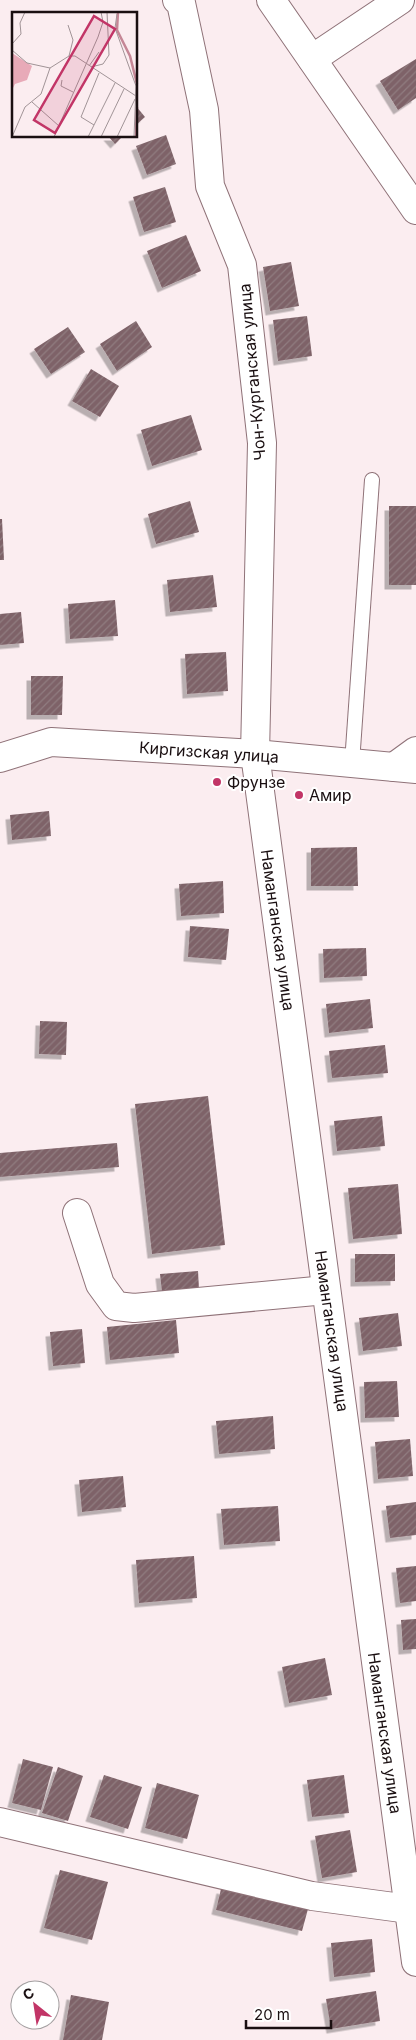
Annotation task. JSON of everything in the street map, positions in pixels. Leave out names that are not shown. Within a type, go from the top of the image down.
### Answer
[{"type":"street","name":"Чон-Курганская улица","points":[[177,0],[181,3],[204,110],[210,186],[242,265],[260,433],[255,754]]},
{"type":"street","points":[[271,0],[416,210]]},
{"type":"street","points":[[312,59],[400,0]]},
{"type":"street","name":"Киргизская улица","points":[[1,757],[51,742],[255,754],[405,768]]},
{"type":"street","points":[[405,768],[416,751]]},
{"type":"street","name":"Наманганская улица","points":[[255,754],[326,1290],[410,1891],[416,1962]]},
{"type":"street","points":[[77,1213],[100,1284],[116,1306],[134,1308],[326,1290]]},
{"type":"street","points":[[0,1822],[312,1896],[410,1891]]},
{"type":"lane","points":[[352,763],[372,480]]},
{"type":"building","points":[[416,59],[416,98],[398,110],[380,81]]},
{"type":"building","points":[[138,108],[145,117],[138,123]]},
{"type":"building","points":[[166,135],[176,164],[147,175],[136,146]]},
{"type":"building","points":[[110,138],[121,138],[115,144]]},
{"type":"building","points":[[165,187],[176,222],[144,232],[133,197]]},
{"type":"building","points":[[186,235],[201,271],[162,288],[147,251]]},
{"type":"building","points":[[291,262],[299,306],[270,311],[263,267]]},
{"type":"building","points":[[307,316],[312,356],[278,361],[273,320]]},
{"type":"building","points":[[136,321],[152,347],[117,371],[100,344]]},
{"type":"building","points":[[68,327],[85,352],[51,374],[34,349]]},
{"type":"building","points":[[91,369],[119,386],[100,417],[72,401]]},
{"type":"building","points":[[191,415],[202,450],[152,466],[141,430]]},
{"type":"building","points":[[190,501],[199,532],[156,544],[148,514]]},
{"type":"building","points":[[389,506],[416,506],[416,585],[389,585]]},
{"type":"building","points":[[0,519],[2,519],[4,560],[0,560]]},
{"type":"building","points":[[213,575],[217,607],[170,612],[167,580]]},
{"type":"building","points":[[115,600],[118,636],[70,639],[68,604]]},
{"type":"building","points":[[21,612],[24,643],[0,645],[0,614]]},
{"type":"building","points":[[226,652],[228,691],[187,694],[185,654]]},
{"type":"building","points":[[31,676],[63,676],[62,715],[31,715]]},
{"type":"building","points":[[49,811],[51,836],[12,840],[10,815]]},
{"type":"building","points":[[357,847],[358,886],[311,886],[311,848]]},
{"type":"building","points":[[223,881],[224,913],[181,916],[179,884]]},
{"type":"building","points":[[190,926],[229,929],[226,960],[188,957]]},
{"type":"building","points":[[366,948],[367,976],[324,978],[323,949]]},
{"type":"building","points":[[370,999],[373,1028],[329,1033],[326,1004]]},
{"type":"building","points":[[40,1021],[67,1022],[66,1055],[39,1054]]},
{"type":"building","points":[[385,1045],[388,1073],[332,1078],[329,1051]]},
{"type":"building","points":[[208,1096],[225,1245],[152,1254],[135,1104]]},
{"type":"building","points":[[382,1116],[385,1146],[337,1151],[334,1121]]},
{"type":"building","points":[[117,1143],[119,1167],[0,1177],[0,1153]]},
{"type":"building","points":[[398,1184],[402,1234],[353,1239],[348,1188]]},
{"type":"building","points":[[355,1254],[395,1254],[395,1281],[355,1282]]},
{"type":"building","points":[[198,1271],[199,1289],[162,1292],[160,1274]]},
{"type":"building","points":[[398,1313],[402,1346],[363,1351],[359,1318]]},
{"type":"building","points":[[176,1320],[179,1353],[110,1360],[107,1327]]},
{"type":"building","points":[[82,1329],[85,1363],[53,1366],[50,1332]]},
{"type":"building","points":[[397,1381],[399,1417],[365,1418],[364,1382]]},
{"type":"building","points":[[273,1416],[275,1449],[219,1454],[216,1421]]},
{"type":"building","points":[[410,1439],[413,1476],[378,1479],[375,1442]]},
{"type":"building","points":[[123,1476],[126,1507],[82,1512],[79,1480]]},
{"type":"building","points":[[416,1502],[416,1535],[390,1538],[386,1506]]},
{"type":"building","points":[[278,1506],[280,1541],[224,1545],[221,1509]]},
{"type":"building","points":[[194,1556],[197,1598],[139,1603],[136,1560]]},
{"type":"building","points":[[416,1566],[416,1601],[400,1603],[396,1568]]},
{"type":"building","points":[[416,1619],[416,1649],[403,1650],[401,1620]]},
{"type":"building","points":[[325,1658],[332,1695],[289,1703],[282,1667]]},
{"type":"building","points":[[23,1759],[53,1767],[41,1810],[12,1803]]},
{"type":"building","points":[[58,1767],[83,1776],[68,1821],[42,1813]]},
{"type":"building","points":[[104,1775],[142,1787],[128,1829],[90,1817]]},
{"type":"building","points":[[344,1775],[349,1813],[312,1817],[307,1780]]},
{"type":"building","points":[[157,1783],[199,1795],[187,1839],[145,1828]]},
{"type":"building","points":[[350,1830],[357,1872],[322,1878],[315,1836]]},
{"type":"building","points":[[60,1870],[108,1882],[92,1940],[44,1928]]},
{"type":"building","points":[[221,1889],[308,1909],[302,1931],[216,1910]]},
{"type":"building","points":[[372,1939],[375,1972],[334,1977],[331,1943]]},
{"type":"building","points":[[376,1991],[380,2021],[331,2029],[326,1999]]},
{"type":"building","points":[[71,1995],[109,2002],[102,2040],[63,2040]]},
{"type":"place","name":"Фрунзе","points":[[217,782]]},
{"type":"place","name":"Амир","points":[[299,795]]}]
